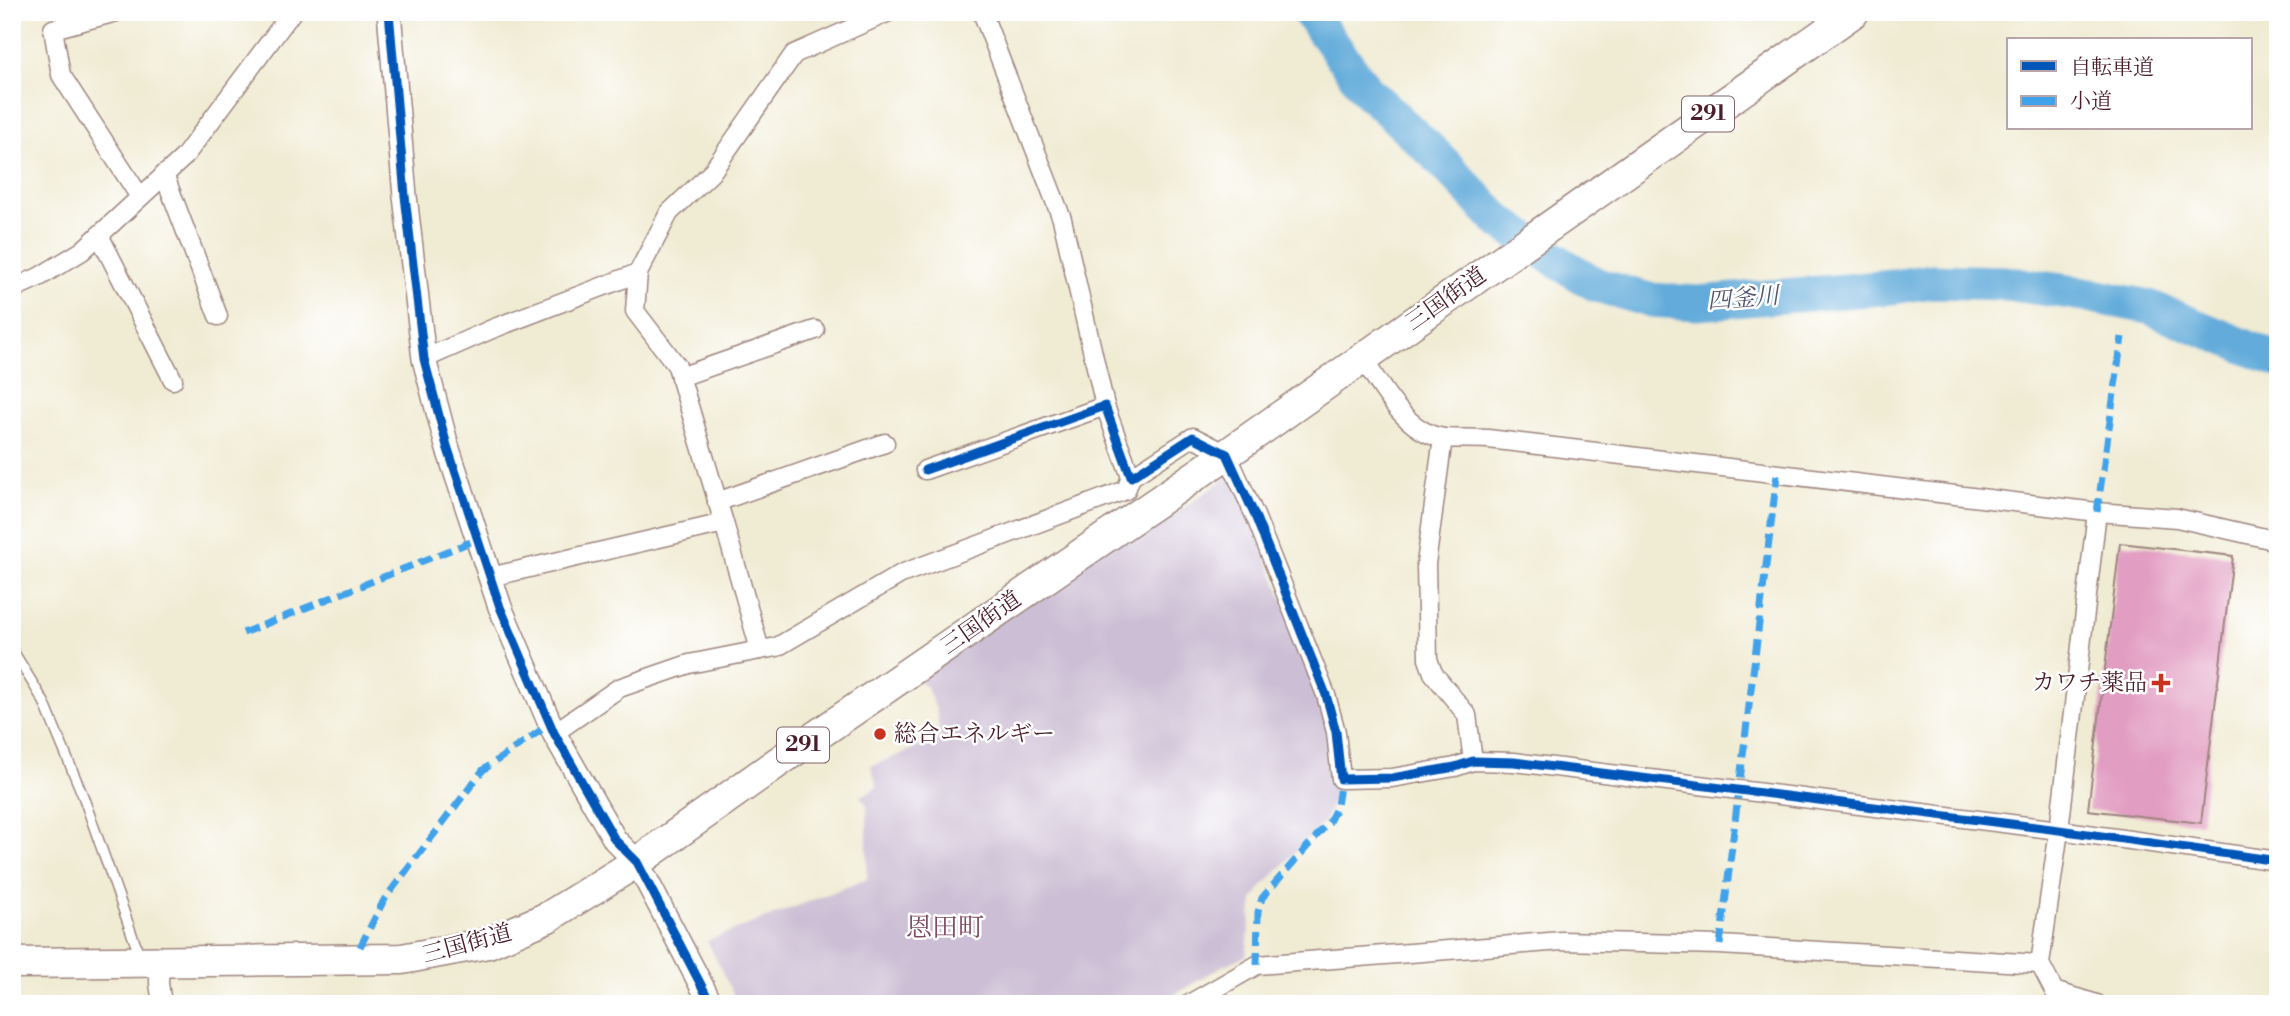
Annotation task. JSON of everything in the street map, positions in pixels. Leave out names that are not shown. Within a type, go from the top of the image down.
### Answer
[{"type":"highway","name":"三国街道","points":[[12,963],[402,960],[488,943],[548,917],[637,862],[1227,454],[1854,12]]},
{"type":"street","points":[[116,12],[53,29],[61,75],[140,197]]},
{"type":"street","points":[[12,289],[39,277],[82,251],[184,157],[292,12]]},
{"type":"street","points":[[389,12],[405,196],[424,359],[447,446],[500,607],[554,733],[615,841],[637,862],[711,1004]]},
{"type":"street","points":[[760,650],[677,366],[635,311],[638,273],[669,213],[711,173],[794,54],[889,12]]},
{"type":"street","points":[[982,12],[1062,219],[1105,407],[1131,477]]},
{"type":"street","points":[[164,174],[218,316]]},
{"type":"street","points":[[99,235],[173,380]]},
{"type":"street","points":[[424,359],[638,273]]},
{"type":"street","points":[[680,377],[815,330]]},
{"type":"street","points":[[1363,358],[1381,388],[1400,412],[1425,433],[1443,438],[1488,439],[2097,512],[2177,518],[2278,541]]},
{"type":"street","points":[[925,470],[1105,407]]},
{"type":"street","points":[[554,733],[620,688],[689,664],[777,647],[901,574],[1126,490],[1131,477],[1193,437],[1227,454],[1256,518],[1326,695],[1336,732],[1341,779],[1392,778],[1455,767],[1473,761],[1514,762],[2278,860]]},
{"type":"street","points":[[1443,438],[1426,564],[1428,659],[1433,673],[1467,715],[1473,761]]},
{"type":"street","points":[[717,502],[885,443]]},
{"type":"street","points":[[2096,1004],[2054,990],[2040,964],[2097,512]]},
{"type":"street","points":[[490,577],[723,523]]},
{"type":"street","points":[[1189,1004],[1257,965],[1562,941],[1720,945],[2040,964]]},
{"type":"street","points":[[151,962],[159,983],[162,1004]]},
{"type":"lane","points":[[12,649],[49,714],[151,962]]},
{"type":"shaded area","points":[[1231,470],[1322,696],[1335,777],[1334,800],[1325,821],[1261,888],[1253,900],[1246,956],[1224,965],[1159,1004],[738,1004],[707,941],[867,879],[867,805],[860,797],[877,787],[871,766],[940,738],[937,712],[927,688],[918,680],[1106,545],[1155,528],[1220,482]]},
{"type":"building","name":"カワチ薬品","points":[[2120,543],[2233,556],[2201,823],[2088,810]]},
{"type":"waterway","name":"四釜川","points":[[1309,12],[1367,91],[1437,156],[1498,220],[1597,285],[1649,300],[1697,303],[1893,287],[1932,281],[2005,283],[2149,307],[2278,360]]},
{"type":"marked path","points":[[2097,512],[2122,337]]},
{"type":"marked path","points":[[1720,945],[1777,475]]},
{"type":"marked path","points":[[243,633],[478,539]]},
{"type":"marked path","points":[[360,947],[384,900],[483,770],[550,724]]},
{"type":"marked path","points":[[1257,965],[1258,912],[1262,898],[1329,822],[1337,806],[1341,779]]},
{"type":"cycle path","points":[[389,12],[405,196],[424,359],[447,446],[500,607],[554,733],[615,840],[637,862],[711,1004]]},
{"type":"cycle path","points":[[925,470],[1105,406],[1131,477],[1193,437],[1227,454],[1256,518],[1326,695],[1336,732],[1341,779],[1392,778],[1455,767],[1473,761],[1514,762],[2059,830],[2278,861]]},
{"type":"place","name":"カワチ薬品","points":[[2161,683]]},
{"type":"place","name":"総合エネルギー","points":[[880,734]]},
{"type":"district","name":"恩田町","points":[[945,928]]}]
